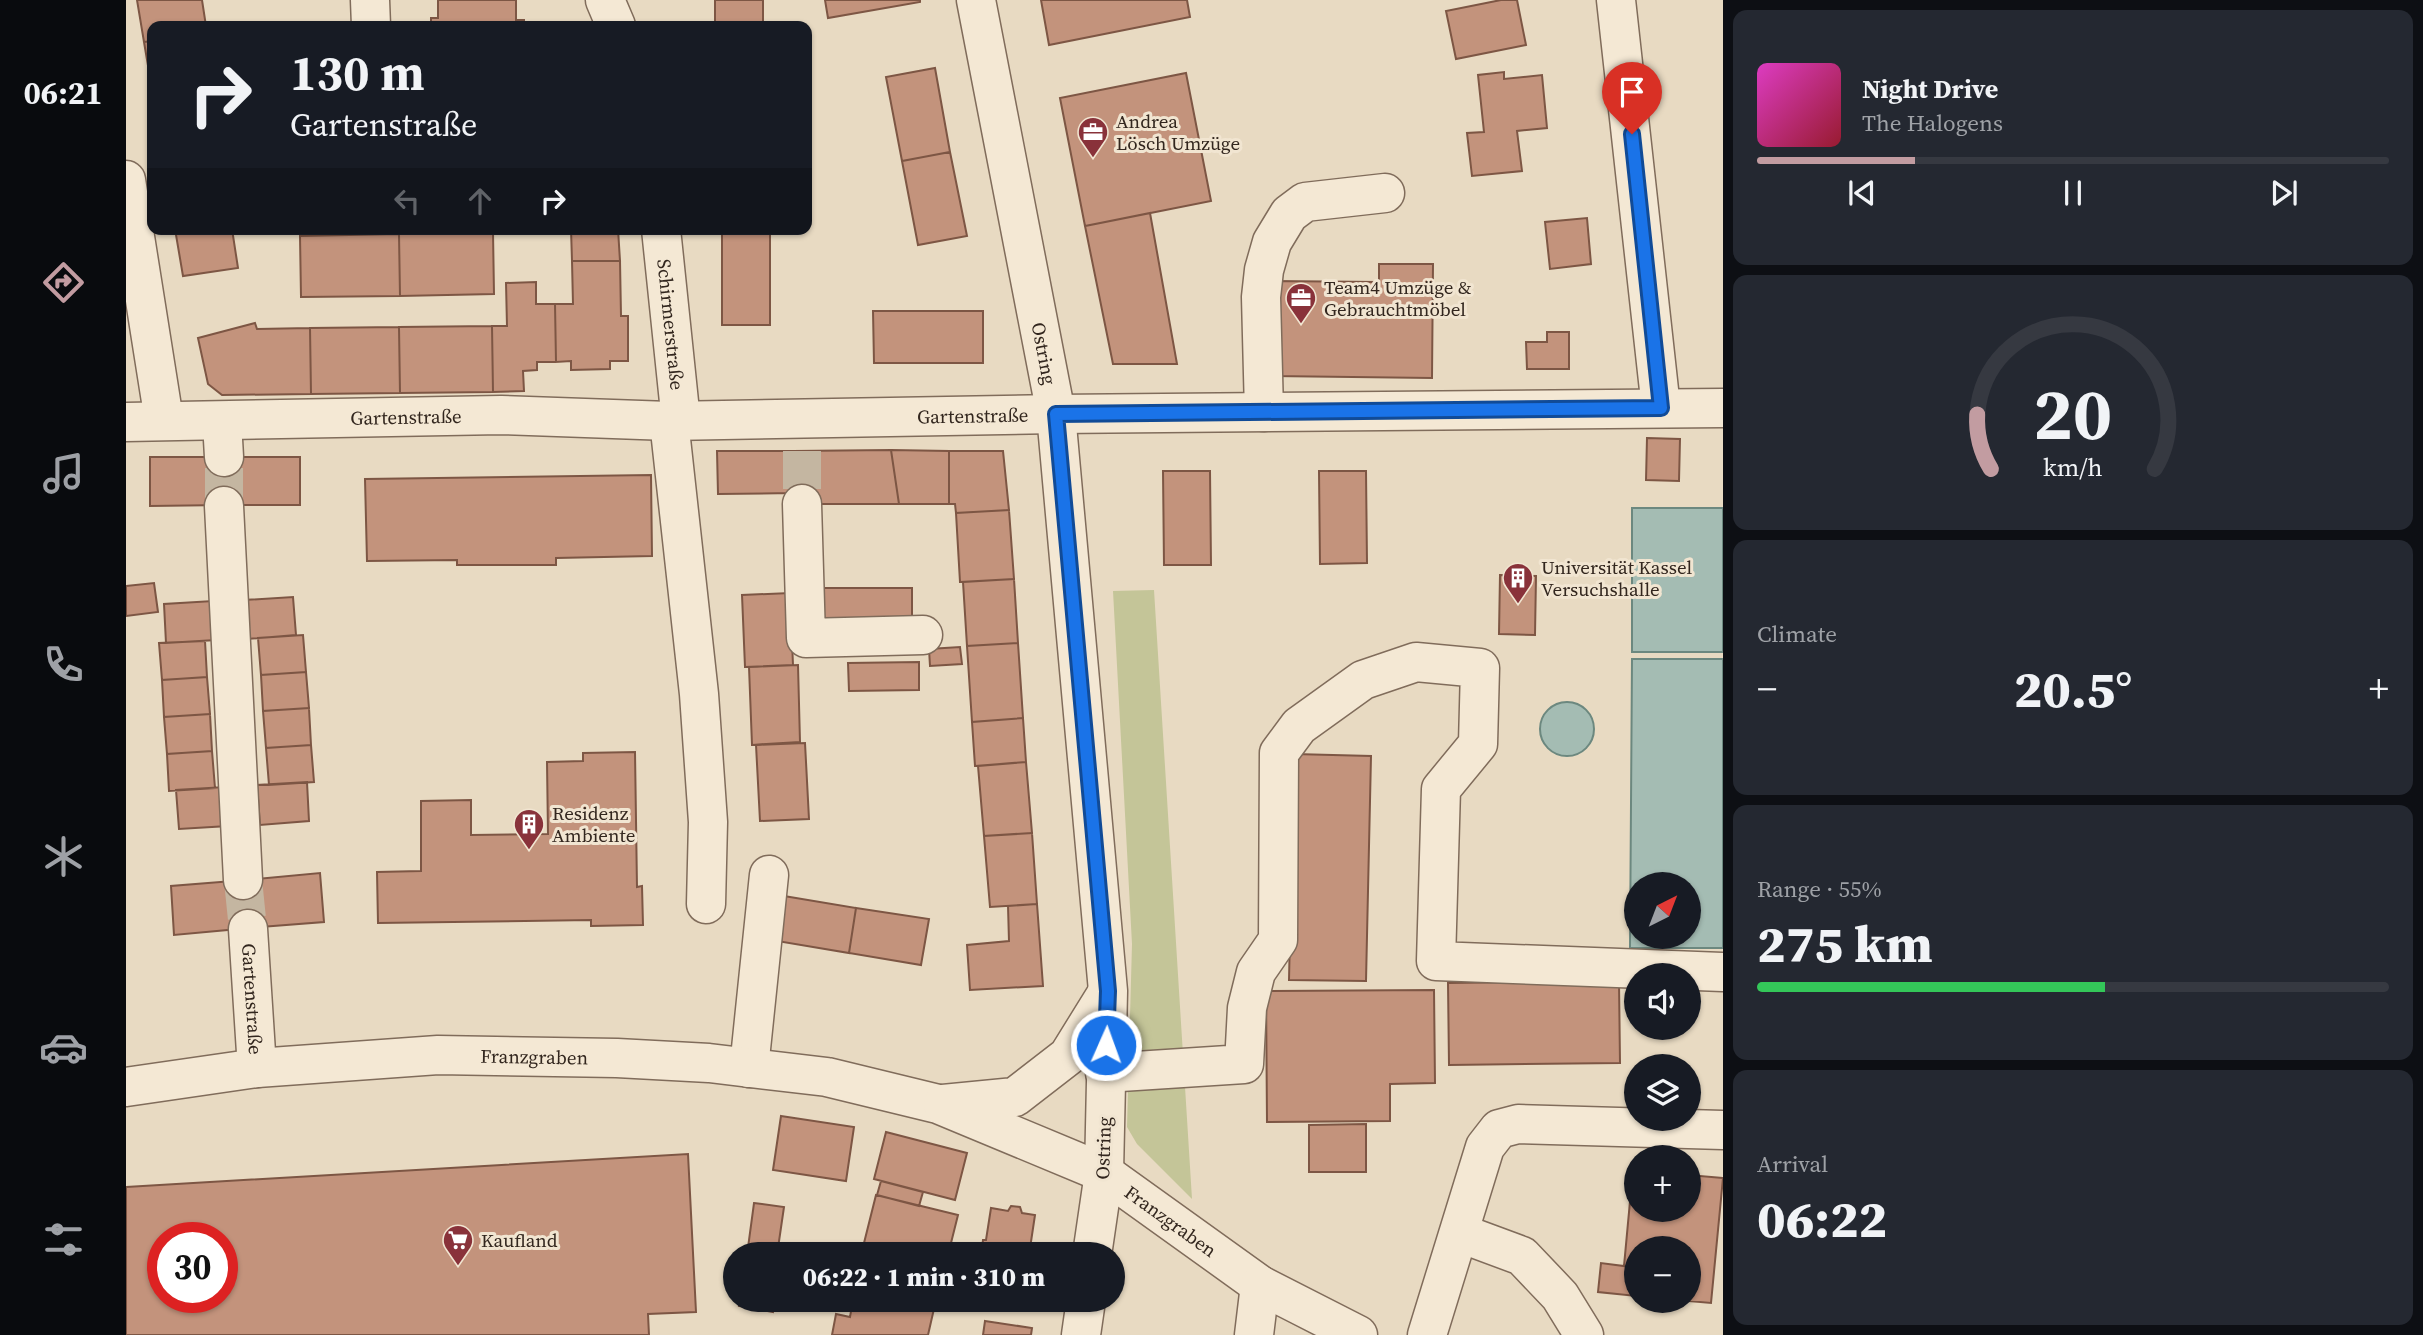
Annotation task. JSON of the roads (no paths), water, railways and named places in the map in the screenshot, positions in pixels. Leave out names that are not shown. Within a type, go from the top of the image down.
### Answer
[{"type":"street","points":[[370,0],[371,21]]},
{"type":"street","points":[[605,0],[615,21]]},
{"type":"street","name":"Ostring","points":[[976,0],[1056,414],[1108,991],[1104,1173],[1094,1242]]},
{"type":"street","points":[[1616,0],[1661,408]]},
{"type":"street","points":[[126,180],[164,420]]},
{"type":"street","points":[[1264,412],[1261,298],[1264,270],[1272,242],[1289,214],[1305,202],[1385,192]]},
{"type":"street","name":"Schirmerstraße","points":[[661,235],[708,822],[706,904]]},
{"type":"street","name":"Gartenstraße","points":[[126,422],[164,420],[223,439],[501,415],[675,421],[802,435],[1056,414],[1723,408]]},
{"type":"street","points":[[802,504],[806,638],[923,635]]},
{"type":"street","points":[[224,506],[243,880]]},
{"type":"street","points":[[1105,1073],[1244,1064],[1247,1008],[1256,972],[1279,940],[1279,753],[1299,726],[1363,680],[1416,662],[1480,668],[1478,744],[1441,789],[1436,961],[1723,972]]},
{"type":"street","points":[[749,1068],[769,875]]},
{"type":"street","name":"Gartenstraße","points":[[248,929],[257,1068]]},
{"type":"street","name":"Franzgraben","points":[[938,1104],[1015,1097],[1068,1056],[1108,991]]},
{"type":"street","name":"Franzgraben","points":[[126,1087],[257,1068],[438,1055],[617,1058],[709,1063],[827,1077],[938,1104],[1104,1173],[1260,1285],[1358,1335]]},
{"type":"street","points":[[1427,1335],[1485,1147],[1499,1129],[1518,1124],[1723,1130]]},
{"type":"street","points":[[1460,1233],[1522,1256],[1560,1296],[1584,1335]]},
{"type":"street","points":[[1254,1335],[1260,1285]]},
{"type":"street","points":[[1081,1335],[1084,1312]]},
{"type":"tunnel","points":[[802,451],[802,504]]},
{"type":"tunnel","points":[[224,457],[224,506]]},
{"type":"tunnel","points":[[243,880],[248,929]]},
{"type":"place","name":"Andrea Lösch Umzüge","points":[[1093,159]]},
{"type":"place","name":"Team4 Umzüge & Gebrauchtmöbel","points":[[1301,325]]},
{"type":"place","name":"Universität Kassel Versuchshalle","points":[[1518,605]]},
{"type":"place","name":"Residenz Ambiente","points":[[529,851]]},
{"type":"place","name":"Kaufland","points":[[458,1267]]}]
